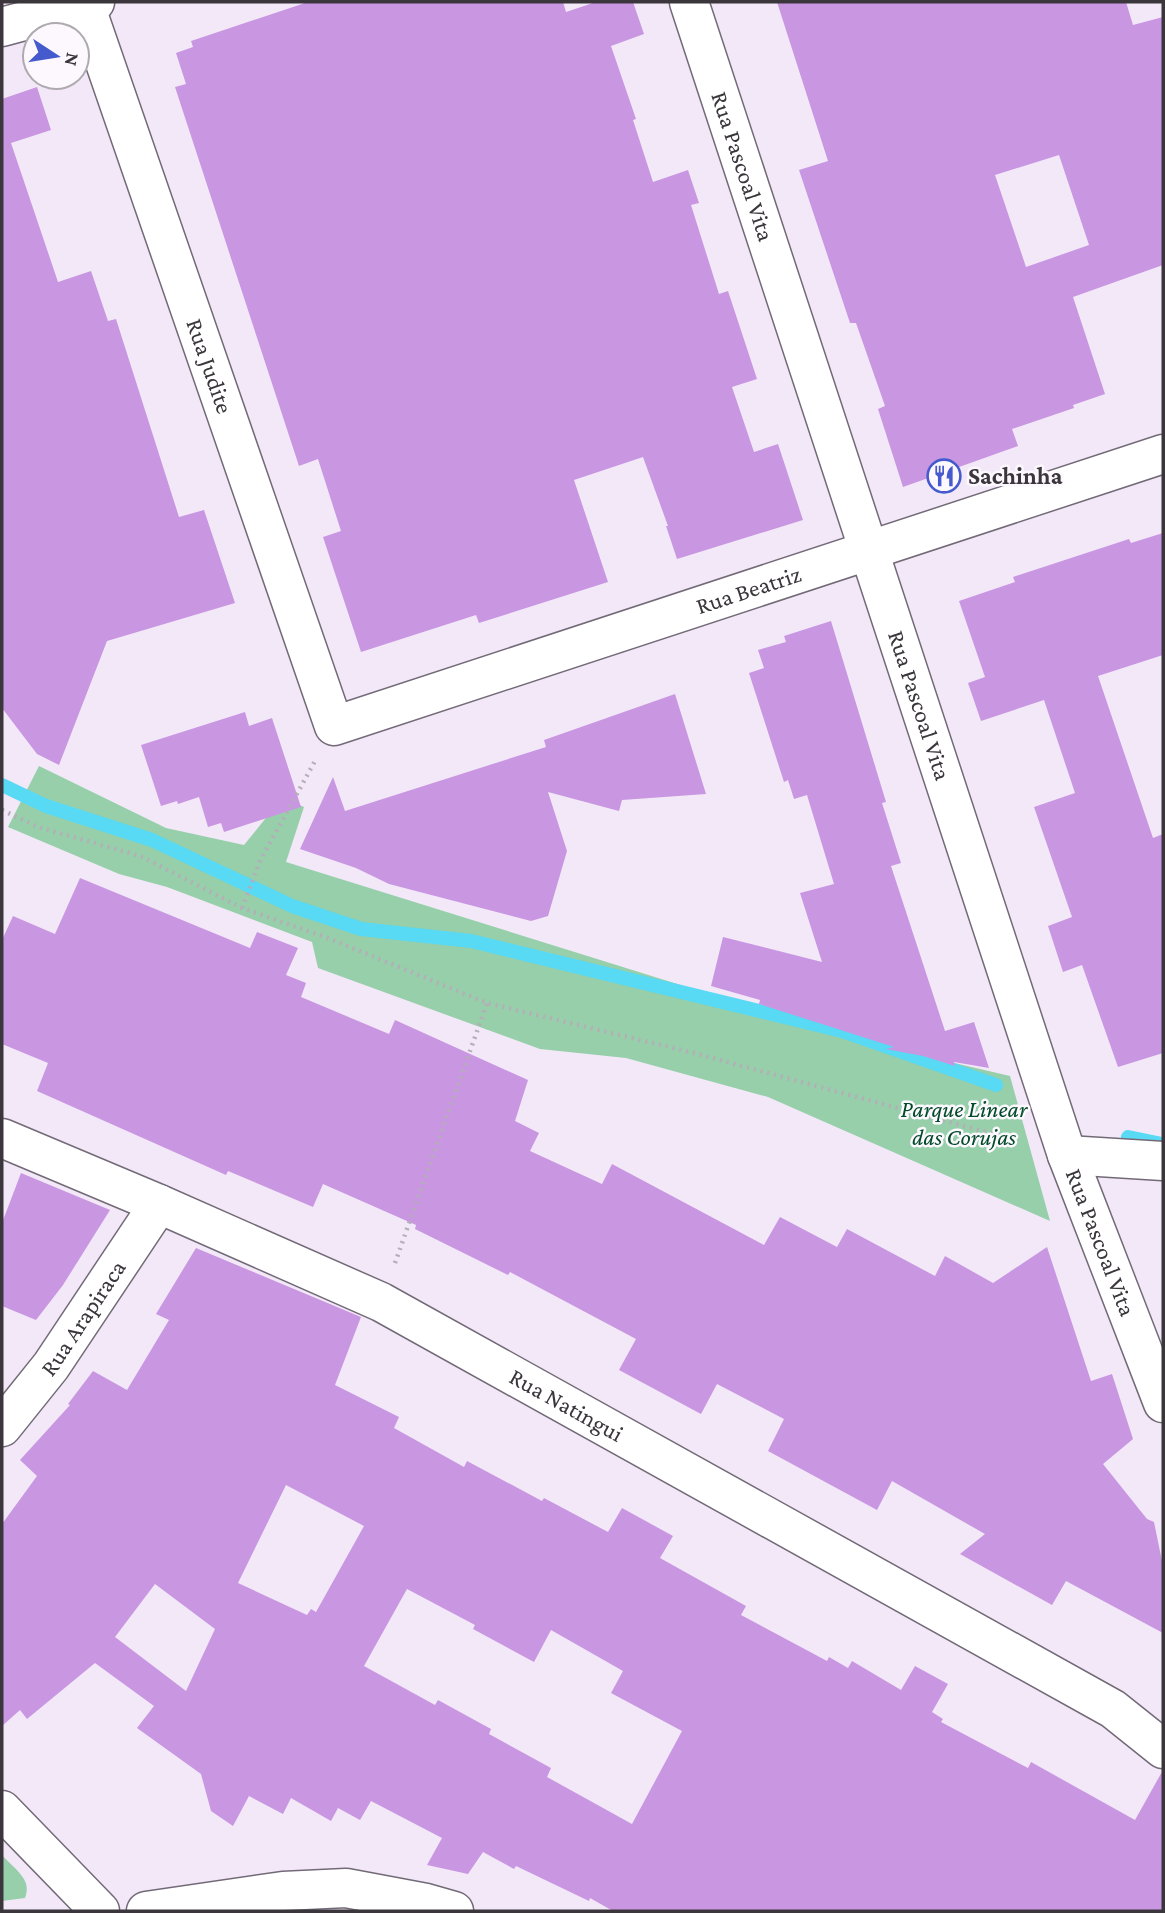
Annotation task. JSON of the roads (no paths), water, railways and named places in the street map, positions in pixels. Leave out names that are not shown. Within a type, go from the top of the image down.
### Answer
[{"type":"street","name":"Rua Pascoal Vita","points":[[689,2],[1067,1156],[1163,1403]]},
{"type":"street","points":[[2,27],[90,3]]},
{"type":"street","name":"Rua Judite","points":[[90,3],[334,726]]},
{"type":"street","name":"Rua Beatriz","points":[[334,726],[1163,454]]},
{"type":"street","name":"Rua Natingui","points":[[2,1138],[159,1204],[381,1303],[1113,1709],[1163,1749]]},
{"type":"street","points":[[1067,1156],[1163,1161]]},
{"type":"street","name":"Rua Arapiraca","points":[[2,1427],[51,1366],[159,1204]]},
{"type":"street","name":"Rua Natingui","points":[[1113,1709],[1163,1725]]},
{"type":"street","points":[[2,1810],[100,1911]]},
{"type":"street","points":[[146,1911],[283,1891],[346,1888],[454,1911]]},
{"type":"waterway","points":[[2,785],[46,806],[152,840],[292,906],[361,929],[471,941],[842,1031],[996,1085]]},
{"type":"waterway","points":[[1128,1137],[1162,1144]]},
{"type":"place","name":"Sachinha","points":[[944,476]]},
{"type":"park label","name":"Parque Linear das Corujas","points":[[964,1123]]}]
